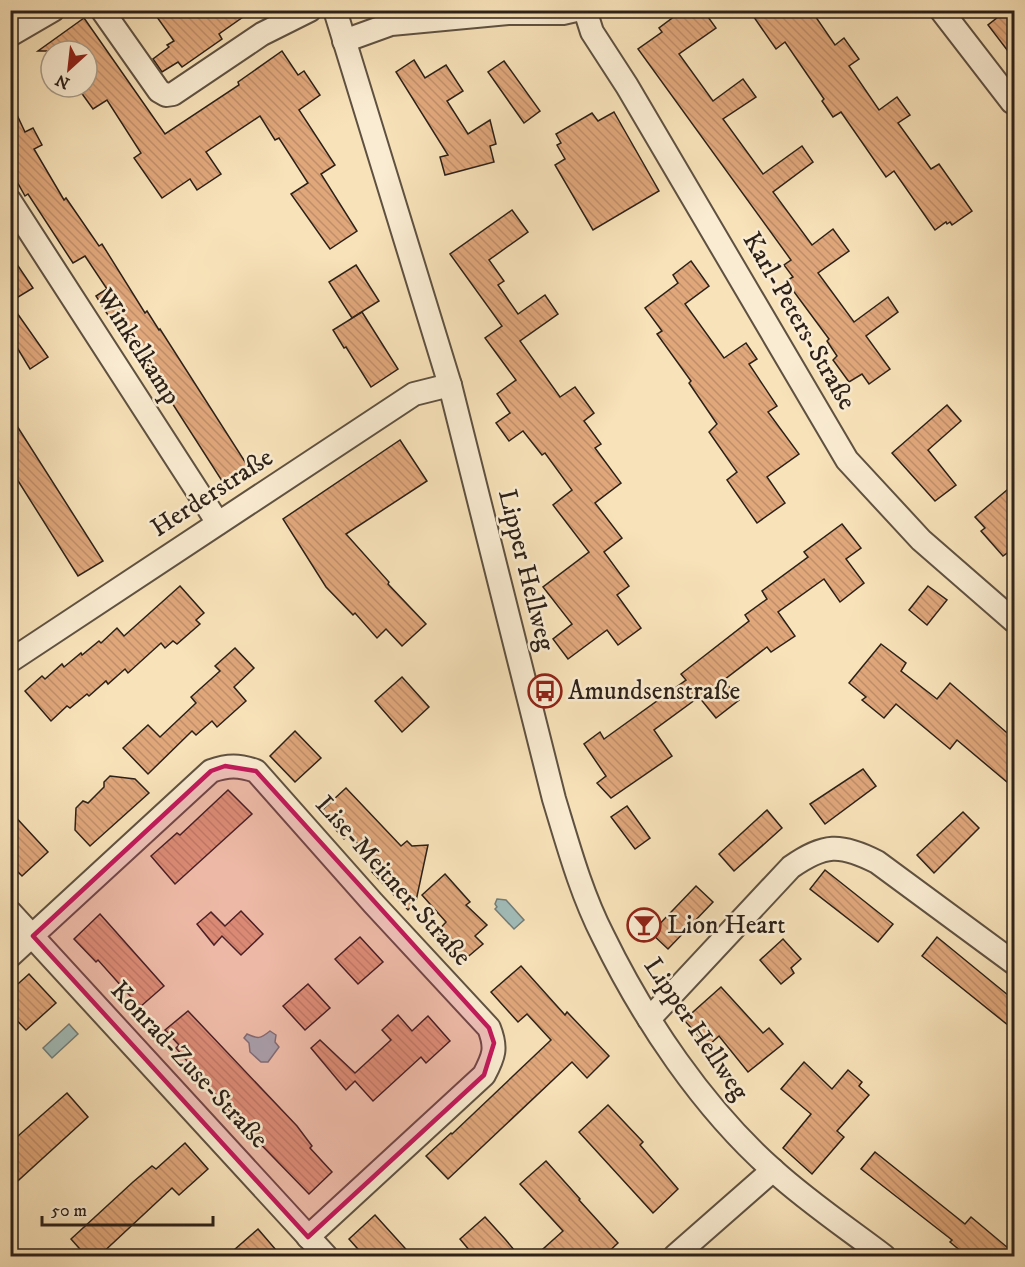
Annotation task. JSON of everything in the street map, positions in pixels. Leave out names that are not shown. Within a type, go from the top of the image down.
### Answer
[{"type":"street","points":[[10,35],[53,10]]},
{"type":"street","points":[[102,10],[159,91],[166,95],[173,94],[262,34],[310,10]]},
{"type":"street","name":"Lipper Hellweg","points":[[334,10],[450,385],[570,855],[602,935],[649,1019],[723,1120],[773,1170],[884,1257]]},
{"type":"street","points":[[344,40],[392,24],[508,13],[563,13],[576,10]]},
{"type":"street","name":"Karl-Peters-Straße","points":[[585,10],[592,32],[633,96],[847,460],[921,540],[1014,621]]},
{"type":"street","points":[[941,10],[1012,102]]},
{"type":"street","name":"Winkelkamp","points":[[10,201],[218,524]]},
{"type":"street","name":"Herderstraße","points":[[10,662],[414,394],[450,385]]},
{"type":"street","name":"Lise-Meitner-Straße","points":[[10,956],[211,771],[225,766],[238,765],[256,771],[373,903],[489,1028],[495,1043],[493,1059],[484,1075],[308,1236]]},
{"type":"street","points":[[649,1019],[790,867],[809,854],[829,849],[857,852],[877,862],[1014,963]]},
{"type":"street","name":"Konrad-Zuse-Straße","points":[[10,912],[326,1257]]},
{"type":"street","points":[[675,1257],[773,1170]]},
{"type":"highlighted area","points":[[225,766],[256,771],[489,1028],[494,1043],[484,1075],[308,1237],[33,936],[211,771]]},
{"type":"water","points":[[497,899],[506,900],[524,920],[514,929],[495,909]]},
{"type":"water","points":[[69,1024],[78,1034],[52,1058],[43,1048]]},
{"type":"water","points":[[270,1031],[276,1035],[275,1042],[279,1047],[268,1062],[261,1062],[250,1052],[249,1043],[244,1038],[247,1034],[261,1037]]},
{"type":"building","points":[[152,10],[253,10],[219,34],[222,39],[182,67],[178,62],[162,72],[153,59],[174,41]]},
{"type":"building","points":[[683,10],[703,10],[716,28],[679,54],[713,101],[743,79],[756,97],[723,119],[763,174],[802,146],[813,162],[773,192],[812,245],[833,229],[849,251],[818,273],[854,322],[888,297],[898,312],[866,336],[890,369],[869,384],[862,374],[849,382],[833,360],[837,356],[827,341],[829,339],[786,281],[793,277],[784,265],[791,260],[638,49],[662,32],[659,28]]},
{"type":"building","points":[[749,10],[811,10],[835,45],[844,38],[859,59],[849,66],[879,110],[897,97],[910,115],[898,123],[931,169],[939,164],[972,211],[952,225],[946,222],[935,230],[894,171],[886,177],[841,112],[833,117],[822,101],[824,99],[785,42],[776,49]]},
{"type":"building","points":[[1007,10],[1014,10],[1014,59],[988,25]]},
{"type":"building","points":[[84,18],[99,39],[55,39]]},
{"type":"building","points":[[99,39],[165,134],[239,85],[238,82],[282,51],[298,75],[304,71],[320,95],[299,110],[335,165],[321,174],[357,231],[330,249],[291,194],[308,183],[279,138],[275,140],[260,116],[206,152],[221,174],[197,190],[190,179],[162,198],[134,158],[141,153],[107,100],[93,109],[86,99],[99,99]]},
{"type":"building","points":[[414,60],[425,78],[446,65],[463,91],[447,101],[468,134],[490,120],[496,144],[490,146],[494,162],[445,175],[440,157],[448,155],[396,72]]},
{"type":"building","points":[[504,61],[540,111],[524,123],[488,72]]},
{"type":"building","points":[[10,100],[25,132],[33,128],[42,145],[34,149],[64,200],[66,198],[99,246],[102,244],[145,313],[147,311],[160,329],[249,468],[224,484],[124,328],[118,331],[96,296],[107,289],[85,256],[73,263],[28,194],[25,196],[10,169]]},
{"type":"building","points":[[614,112],[659,191],[593,230],[555,165],[565,159],[557,145],[561,143],[556,134],[592,113],[598,121]]},
{"type":"building","points":[[512,210],[528,232],[489,260],[504,281],[498,285],[518,314],[545,295],[558,314],[520,341],[560,397],[575,387],[594,413],[584,421],[601,444],[595,448],[621,483],[595,503],[622,538],[604,552],[629,586],[617,595],[641,628],[618,645],[607,630],[568,659],[553,639],[572,624],[543,587],[589,552],[553,505],[572,490],[545,453],[542,455],[523,431],[509,441],[496,423],[510,413],[497,394],[516,380],[485,338],[502,326],[450,254]]},
{"type":"building","points":[[10,254],[33,288],[10,302]]},
{"type":"building","points":[[691,261],[709,286],[685,304],[724,358],[746,343],[757,359],[749,364],[777,406],[768,412],[799,454],[767,477],[785,503],[757,523],[727,480],[737,472],[709,432],[717,424],[689,383],[691,381],[657,334],[662,331],[645,308],[678,283],[673,275]]},
{"type":"building","points":[[356,265],[379,301],[352,318],[329,282]]},
{"type":"building","points":[[10,303],[48,357],[30,369],[10,336]]},
{"type":"building","points":[[362,312],[398,369],[371,387],[333,330]]},
{"type":"building","points":[[947,405],[961,421],[928,450],[956,485],[935,501],[892,453]]},
{"type":"building","points":[[10,415],[103,561],[78,576],[10,468]]},
{"type":"building","points":[[400,440],[427,481],[346,534],[389,582],[388,584],[426,624],[402,646],[386,629],[377,638],[355,613],[353,615],[326,587],[283,519]]},
{"type":"building","points":[[1014,484],[1014,548],[1003,556],[981,531],[985,528],[975,517]]},
{"type":"building","points":[[842,524],[861,548],[846,559],[864,583],[840,602],[824,579],[778,612],[795,636],[771,652],[767,647],[724,680],[739,700],[716,718],[699,697],[654,730],[672,756],[611,798],[597,783],[606,776],[584,744],[600,732],[604,739],[686,680],[681,674],[749,621],[745,615],[767,599],[762,591],[808,557],[804,552]]},
{"type":"building","points":[[180,586],[204,613],[196,620],[200,624],[177,644],[173,641],[165,648],[161,643],[128,673],[125,669],[108,684],[106,681],[89,696],[87,694],[70,708],[67,706],[51,721],[25,691],[42,676],[45,679],[62,664],[64,667],[99,641],[101,643],[117,628],[124,636]]},
{"type":"building","points":[[928,586],[947,600],[927,625],[909,610]]},
{"type":"building","points":[[881,644],[906,663],[901,671],[937,699],[950,683],[1014,739],[1014,788],[957,740],[950,749],[896,704],[884,718],[862,700],[866,697],[849,683]]},
{"type":"building","points":[[235,648],[254,668],[234,687],[246,701],[217,727],[212,721],[196,735],[192,731],[148,774],[123,748],[148,725],[160,737],[196,703],[191,697],[220,671],[215,666]]},
{"type":"building","points":[[402,677],[429,707],[402,732],[375,701]]},
{"type":"building","points":[[295,731],[321,758],[295,782],[270,756]]},
{"type":"building","points":[[863,769],[876,786],[825,824],[810,804]]},
{"type":"building","points":[[110,776],[135,779],[149,793],[90,846],[75,830],[76,808],[83,801],[88,803],[104,787],[104,782]]},
{"type":"building","points":[[346,788],[401,846],[407,841],[412,846],[428,845],[416,901],[408,910],[372,872],[378,866],[349,834],[344,839],[320,812]]},
{"type":"building","points":[[228,790],[252,814],[175,884],[151,856],[177,833],[180,835]]},
{"type":"building","points":[[627,806],[650,838],[635,849],[611,817]]},
{"type":"building","points":[[767,810],[782,828],[734,871],[719,854]]},
{"type":"building","points":[[10,811],[48,852],[22,876],[10,864]]},
{"type":"building","points":[[963,812],[979,828],[934,873],[917,855]]},
{"type":"building","points":[[825,870],[893,924],[878,942],[810,889]]},
{"type":"building","points":[[445,874],[470,902],[466,905],[487,925],[475,936],[483,944],[464,960],[437,932],[446,922],[422,895]]},
{"type":"building","points":[[696,886],[713,902],[668,949],[651,933]]},
{"type":"building","points":[[241,911],[263,934],[241,955],[222,936],[214,945],[197,924],[211,912],[225,926]]},
{"type":"building","points":[[100,914],[164,986],[140,1007],[98,960],[96,962],[74,939]]},
{"type":"building","points":[[360,937],[383,962],[358,984],[335,959]]},
{"type":"building","points":[[937,937],[1014,1000],[1014,1030],[922,956]]},
{"type":"building","points":[[783,939],[801,959],[791,968],[794,973],[781,984],[760,960]]},
{"type":"building","points":[[521,966],[565,1015],[567,1012],[609,1056],[587,1078],[572,1062],[448,1179],[426,1156],[551,1040],[527,1014],[518,1022],[491,992]]},
{"type":"building","points":[[29,974],[56,1003],[26,1030],[10,1013],[10,991]]},
{"type":"building","points":[[308,984],[330,1008],[305,1030],[283,1006]]},
{"type":"building","points":[[721,987],[763,1033],[769,1028],[783,1044],[748,1072],[719,1036],[708,1046],[684,1020]]},
{"type":"building","points":[[188,1011],[297,1126],[312,1146],[310,1148],[332,1172],[309,1194],[241,1124],[176,1048],[179,1045],[165,1030]]},
{"type":"building","points":[[398,1015],[412,1031],[428,1016],[450,1041],[426,1063],[421,1057],[373,1101],[355,1081],[346,1090],[311,1048],[320,1040],[355,1073],[391,1040],[382,1030]]},
{"type":"building","points":[[804,1062],[832,1089],[848,1070],[862,1082],[859,1086],[869,1095],[837,1131],[844,1137],[812,1174],[783,1148],[811,1114],[781,1089]]},
{"type":"building","points":[[67,1093],[88,1117],[10,1188],[10,1143]]},
{"type":"building","points":[[608,1105],[643,1142],[640,1145],[678,1189],[653,1213],[579,1132]]},
{"type":"building","points":[[185,1143],[208,1169],[179,1195],[172,1188],[98,1257],[87,1257],[71,1239],[152,1166],[156,1169]]},
{"type":"building","points":[[875,1152],[965,1224],[971,1217],[1014,1253],[1014,1257],[968,1257],[950,1242],[952,1240],[861,1169]]},
{"type":"building","points":[[546,1161],[618,1243],[603,1257],[534,1257],[563,1231],[520,1184]]},
{"type":"building","points":[[375,1215],[413,1257],[365,1257],[349,1239]]},
{"type":"building","points":[[485,1217],[520,1257],[475,1257],[460,1239]]},
{"type":"building","points":[[258,1229],[282,1257],[226,1257]]},
{"type":"place","name":"Amundsenstraße","points":[[545,691]]},
{"type":"place","name":"Lion Heart","points":[[644,925]]}]
